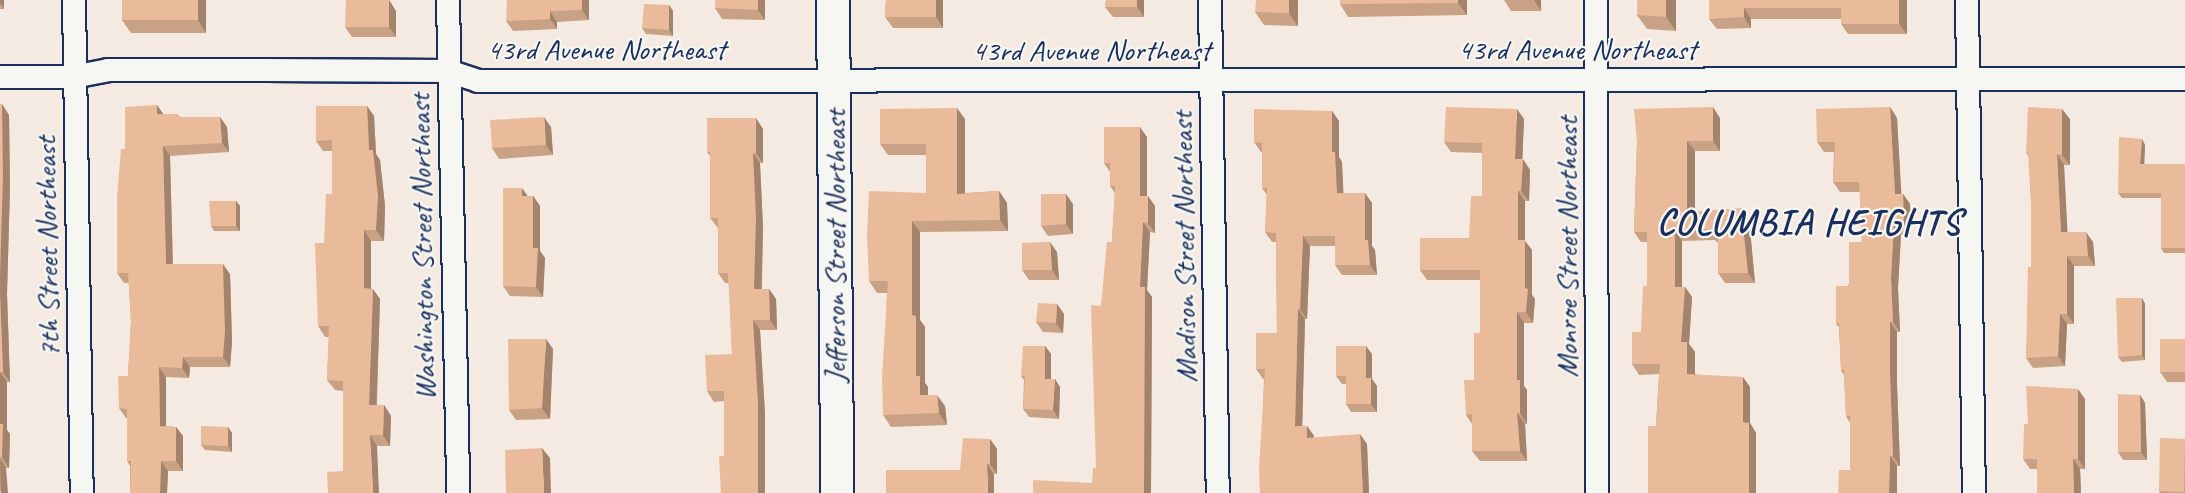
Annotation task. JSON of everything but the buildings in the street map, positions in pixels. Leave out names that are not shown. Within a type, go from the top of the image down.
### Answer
[{"type":"street","name":"7th Street Northeast","points":[[74,0],[73,77],[82,493]]},
{"type":"street","name":"Washington Street Northeast","points":[[448,0],[458,493]]},
{"type":"street","name":"Jefferson Street Northeast","points":[[833,0],[837,493]]},
{"type":"street","name":"Madison Street Northeast","points":[[1210,0],[1218,493]]},
{"type":"street","name":"Monroe Street Northeast","points":[[1596,0],[1597,493]]},
{"type":"street","points":[[1967,0],[1966,79],[1974,493]]},
{"type":"street","name":"43rd Avenue Northeast","points":[[0,77],[73,77],[108,70],[448,70],[478,81],[2185,79]]},
{"type":"district","name":"COLUMBIA HEIGHTS","points":[[1809,223]]}]
